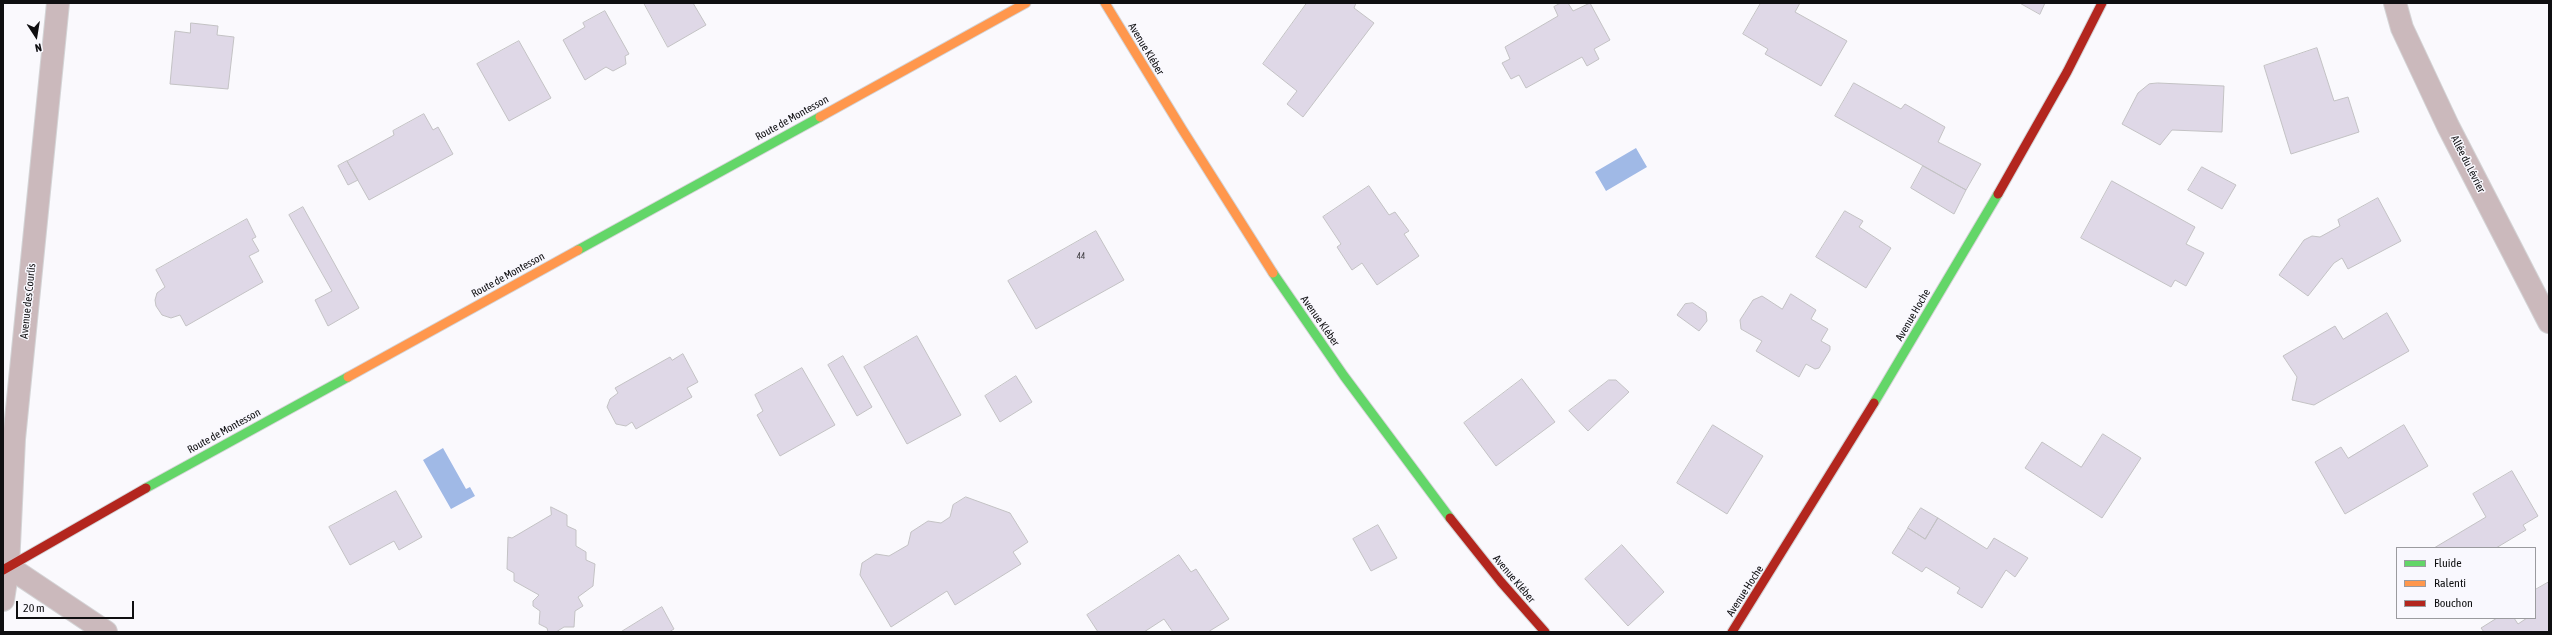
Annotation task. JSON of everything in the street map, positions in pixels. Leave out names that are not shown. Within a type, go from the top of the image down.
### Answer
[{"type":"street","name":"Avenue des Courlis","points":[[3,600],[14,440],[58,3]]},
{"type":"street","name":"Route de Montesson","points":[[5,566],[1026,3]]},
{"type":"street","name":"Avenue Kléber","points":[[1105,3],[1181,132],[1268,267],[1381,429],[1510,595],[1545,632]]},
{"type":"street","name":"Avenue Hoche","points":[[1732,632],[1786,550],[1907,348],[2018,159],[2102,3]]},
{"type":"street","name":"Allée du Lévrier","points":[[2395,3],[2402,28],[2448,126],[2549,322]]},
{"type":"street","points":[[5,566],[106,632]]},
{"type":"water","points":[[1636,148],[1647,167],[1606,191],[1595,172]]},
{"type":"water","points":[[443,448],[466,489],[470,487],[475,496],[451,509],[423,460]]},
{"type":"building","points":[[644,3],[693,3],[706,25],[668,47]]},
{"type":"building","points":[[1307,3],[1356,3],[1354,8],[1374,23],[1303,117],[1287,104],[1297,91],[1263,64]]},
{"type":"building","points":[[1561,3],[1568,3],[1573,11],[1590,3],[1610,40],[1594,49],[1599,59],[1587,66],[1582,57],[1526,88],[1519,75],[1511,79],[1502,63],[1510,59],[1505,47],[1558,16],[1554,7]]},
{"type":"building","points":[[1761,3],[1800,3],[1795,12],[1847,41],[1821,86],[1765,54],[1768,49],[1743,34]]},
{"type":"building","points":[[2020,3],[2045,3],[2040,14]]},
{"type":"building","points":[[605,11],[629,54],[625,56],[626,64],[613,71],[606,67],[585,80],[563,40],[585,27],[583,23]]},
{"type":"building","points":[[191,23],[218,26],[217,35],[234,37],[228,89],[170,84],[175,31],[190,33]]},
{"type":"building","points":[[519,41],[551,98],[509,121],[477,64]]},
{"type":"building","points":[[2317,48],[2334,101],[2348,97],[2359,132],[2291,154],[2264,66]]},
{"type":"building","points":[[1854,83],[1901,109],[1905,104],[1945,127],[1938,142],[1981,164],[1966,190],[1835,116]]},
{"type":"building","points":[[2158,83],[2224,86],[2222,132],[2172,130],[2160,145],[2122,124],[2138,93],[2149,84]]},
{"type":"building","points":[[424,114],[433,130],[438,127],[453,154],[369,200],[347,161],[394,135],[393,131]]},
{"type":"building","points":[[347,161],[358,180],[348,185],[338,166]]},
{"type":"building","points":[[1923,166],[1966,190],[1954,214],[1911,188]]},
{"type":"building","points":[[2202,167],[2236,185],[2222,209],[2188,190]]},
{"type":"building","points":[[2112,181],[2195,227],[2186,244],[2204,253],[2186,286],[2175,280],[2171,287],[2081,238]]},
{"type":"building","points":[[1369,186],[1389,215],[1395,212],[1409,231],[1404,234],[1419,256],[1377,285],[1362,263],[1352,270],[1337,247],[1341,244],[1323,217]]},
{"type":"building","points":[[2378,198],[2401,241],[2348,269],[2342,258],[2334,263],[2308,296],[2279,275],[2304,240],[2312,236],[2320,237],[2340,226],[2338,220]]},
{"type":"building","points":[[303,207],[359,308],[328,326],[315,300],[332,291],[289,215]]},
{"type":"building","points":[[1845,211],[1863,221],[1859,227],[1891,248],[1866,288],[1816,257]]},
{"type":"building","points":[[247,219],[256,237],[252,239],[259,251],[249,256],[263,282],[186,326],[180,315],[171,318],[162,315],[156,306],[155,300],[157,293],[165,287],[156,270]]},
{"type":"building","points":[[1096,231],[1124,280],[1036,329],[1008,281]]},
{"type":"building","points":[[1791,294],[1816,310],[1811,319],[1828,329],[1821,341],[1830,346],[1830,350],[1819,368],[1815,369],[1806,364],[1799,377],[1756,351],[1762,341],[1741,329],[1740,320],[1753,300],[1762,296],[1782,309]]},
{"type":"building","points":[[1693,303],[1706,312],[1707,321],[1699,331],[1677,315],[1685,304]]},
{"type":"building","points":[[2387,313],[2409,351],[2314,405],[2292,400],[2297,377],[2283,356],[2335,326],[2343,339]]},
{"type":"building","points":[[917,336],[961,415],[907,444],[864,367]]},
{"type":"building","points":[[683,354],[698,382],[687,388],[692,397],[636,429],[632,422],[626,426],[616,424],[607,407],[610,399],[618,393],[615,388],[670,357],[672,360]]},
{"type":"building","points":[[843,356],[872,407],[857,416],[828,365]]},
{"type":"building","points":[[802,368],[835,425],[780,456],[757,415],[763,411],[755,395]]},
{"type":"building","points":[[1016,376],[1032,402],[1000,422],[985,396]]},
{"type":"building","points":[[1522,379],[1555,422],[1496,466],[1464,423]]},
{"type":"building","points":[[1609,380],[1616,380],[1629,392],[1588,431],[1569,411]]},
{"type":"building","points":[[1713,425],[1763,456],[1727,514],[1677,483]]},
{"type":"building","points":[[2404,425],[2428,466],[2345,514],[2315,462],[2341,447],[2348,458]]},
{"type":"building","points":[[2103,434],[2141,458],[2102,518],[2025,468],[2042,442],[2081,467]]},
{"type":"building","points":[[2512,471],[2538,516],[2523,525],[2526,530],[2498,547],[2436,547],[2486,517],[2473,494]]},
{"type":"building","points":[[396,491],[422,537],[399,550],[394,541],[350,565],[329,527]]},
{"type":"building","points":[[966,497],[1010,513],[1028,542],[1013,552],[1021,564],[955,605],[947,591],[891,627],[860,575],[862,563],[876,554],[889,556],[908,545],[911,532],[928,521],[941,523],[950,517],[953,505]]},
{"type":"building","points":[[551,507],[567,515],[567,526],[576,530],[576,546],[586,552],[586,560],[595,564],[593,586],[578,597],[583,606],[575,611],[574,627],[564,627],[556,632],[548,632],[547,628],[539,624],[540,611],[533,606],[533,601],[539,595],[514,581],[514,573],[507,569],[508,537],[512,538],[551,515]]},
{"type":"building","points":[[1921,508],[1938,518],[1925,539],[1908,528]]},
{"type":"building","points":[[1938,518],[1987,549],[1994,538],[2028,558],[2015,577],[2006,570],[1982,608],[1957,593],[1960,588],[1926,567],[1922,572],[1892,553],[1908,528],[1925,539]]},
{"type":"building","points":[[1378,525],[1397,558],[1371,571],[1353,539]]},
{"type":"building","points":[[1622,545],[1664,592],[1628,626],[1585,579]]},
{"type":"building","points":[[1179,555],[1191,572],[1196,569],[1229,619],[1208,632],[1173,632],[1164,619],[1144,632],[1098,632],[1087,615]]},
{"type":"building","points":[[2549,582],[2549,632],[2484,632],[2481,628],[2495,619],[2515,619],[2518,624],[2526,619],[2536,619],[2536,589]]},
{"type":"building","points":[[662,607],[674,629],[669,632],[621,632]]},
{"type":"traffic: fast","points":[[578,250],[820,117]]},
{"type":"traffic: fast","points":[[1874,403],[1998,194]]},
{"type":"traffic: fast","points":[[1273,273],[1344,376],[1450,518]]},
{"type":"traffic: fast","points":[[146,488],[348,377]]},
{"type":"traffic: slow","points":[[820,117],[1026,3]]},
{"type":"traffic: slow","points":[[1105,3],[1273,273]]},
{"type":"traffic: slow","points":[[348,377],[578,250]]},
{"type":"traffic: jam","points":[[1998,194],[2067,72],[2102,3]]},
{"type":"traffic: jam","points":[[1732,632],[1874,403]]},
{"type":"traffic: jam","points":[[3,570],[146,488]]},
{"type":"traffic: jam","points":[[1450,518],[1501,582],[1545,632]]}]
